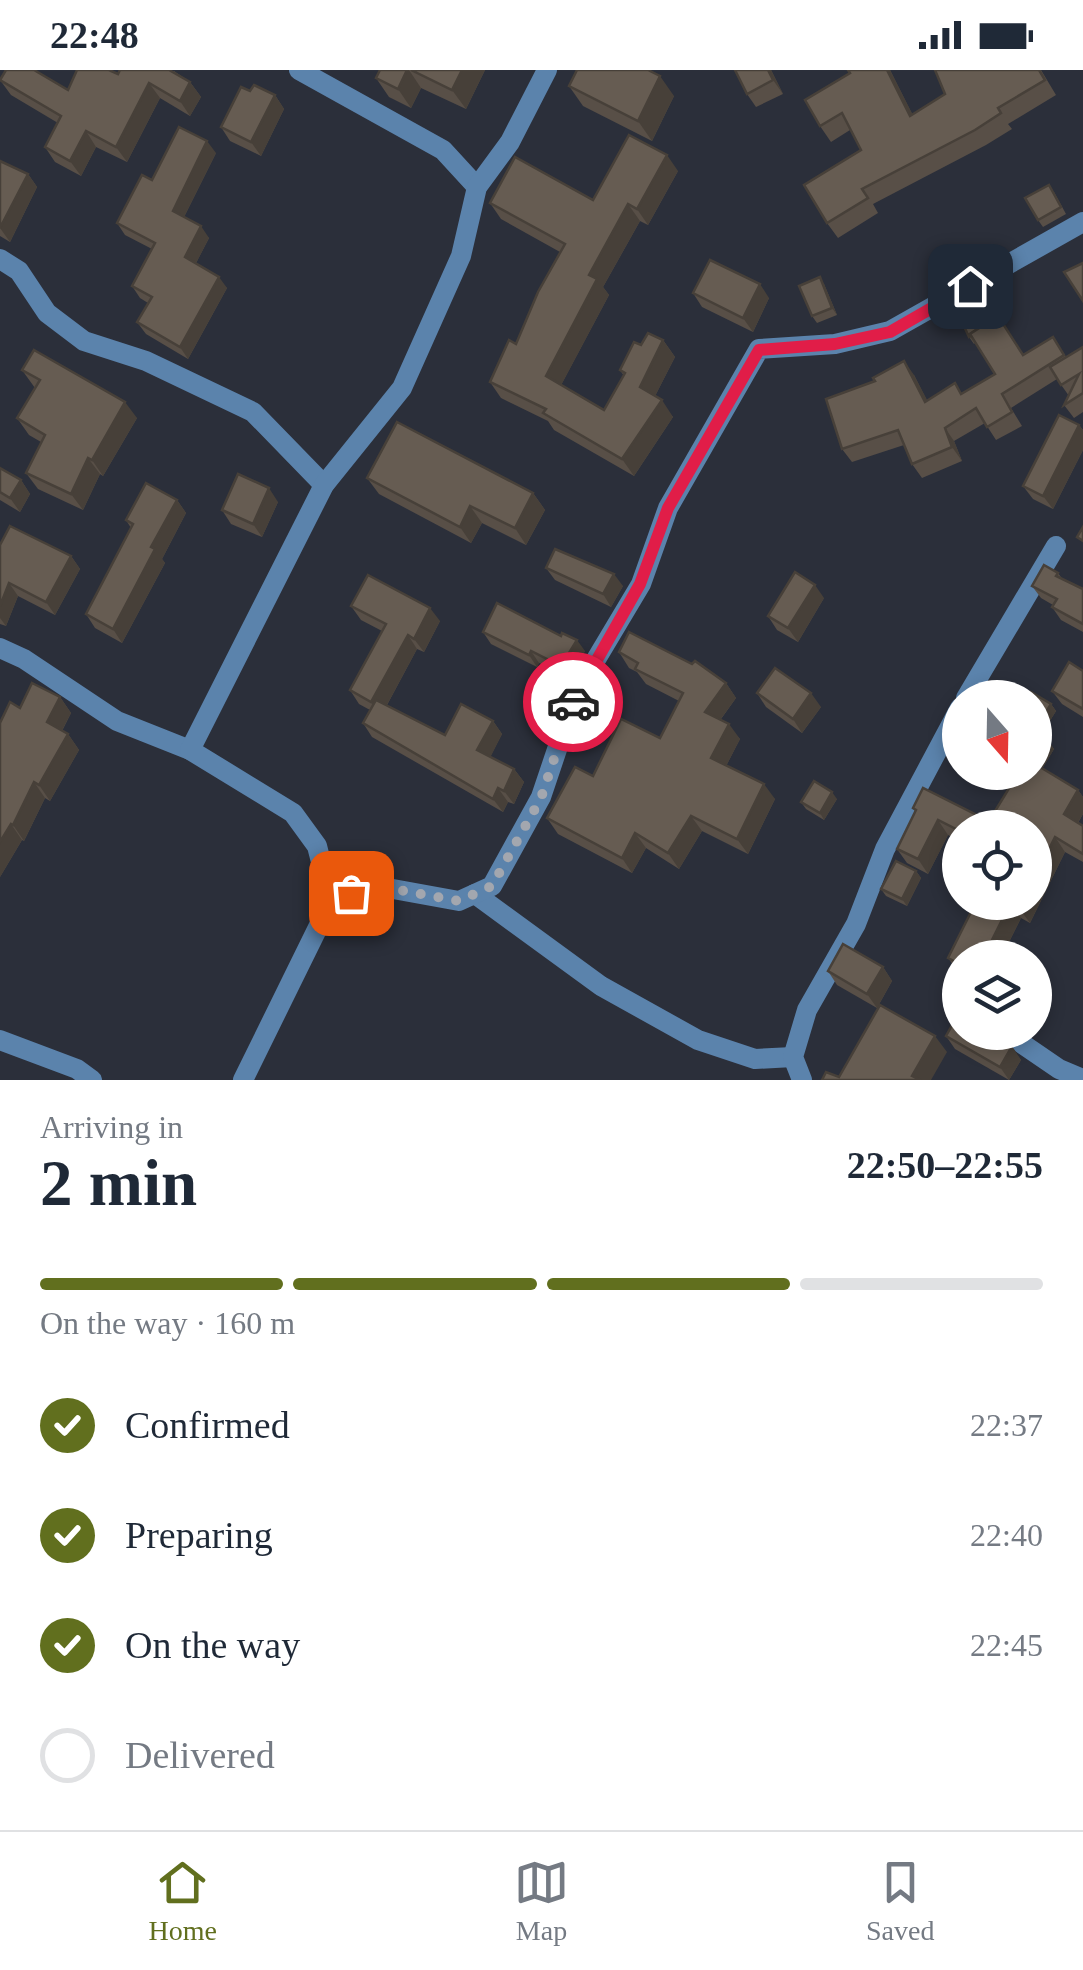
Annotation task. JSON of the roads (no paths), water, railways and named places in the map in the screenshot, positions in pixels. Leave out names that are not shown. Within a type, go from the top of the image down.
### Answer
[{"type":"street","points":[[300,70],[443,150],[477,186]]},
{"type":"street","points":[[190,750],[324,486],[402,388],[461,256],[477,186],[510,142],[547,70]]},
{"type":"street","points":[[331,902],[372,885],[459,901],[492,886],[541,798],[576,693],[640,584],[668,508],[759,350],[835,344],[890,332],[1083,222]]},
{"type":"street","points":[[0,259],[19,272],[47,313],[84,341],[146,362],[253,412],[324,486]]},
{"type":"street","points":[[977,680],[1056,546]]},
{"type":"street","points":[[0,648],[24,659],[117,721],[190,750],[293,813],[317,846],[331,902],[243,1080]]},
{"type":"street","points":[[802,1080],[792,1056],[807,1010],[856,924],[885,849],[942,742]]},
{"type":"street","points":[[475,894],[601,986],[698,1040],[755,1059],[792,1056]]},
{"type":"street","points":[[0,1040],[76,1069],[92,1080]]},
{"type":"street","points":[[1032,1050],[1059,1069],[1083,1079]]}]
